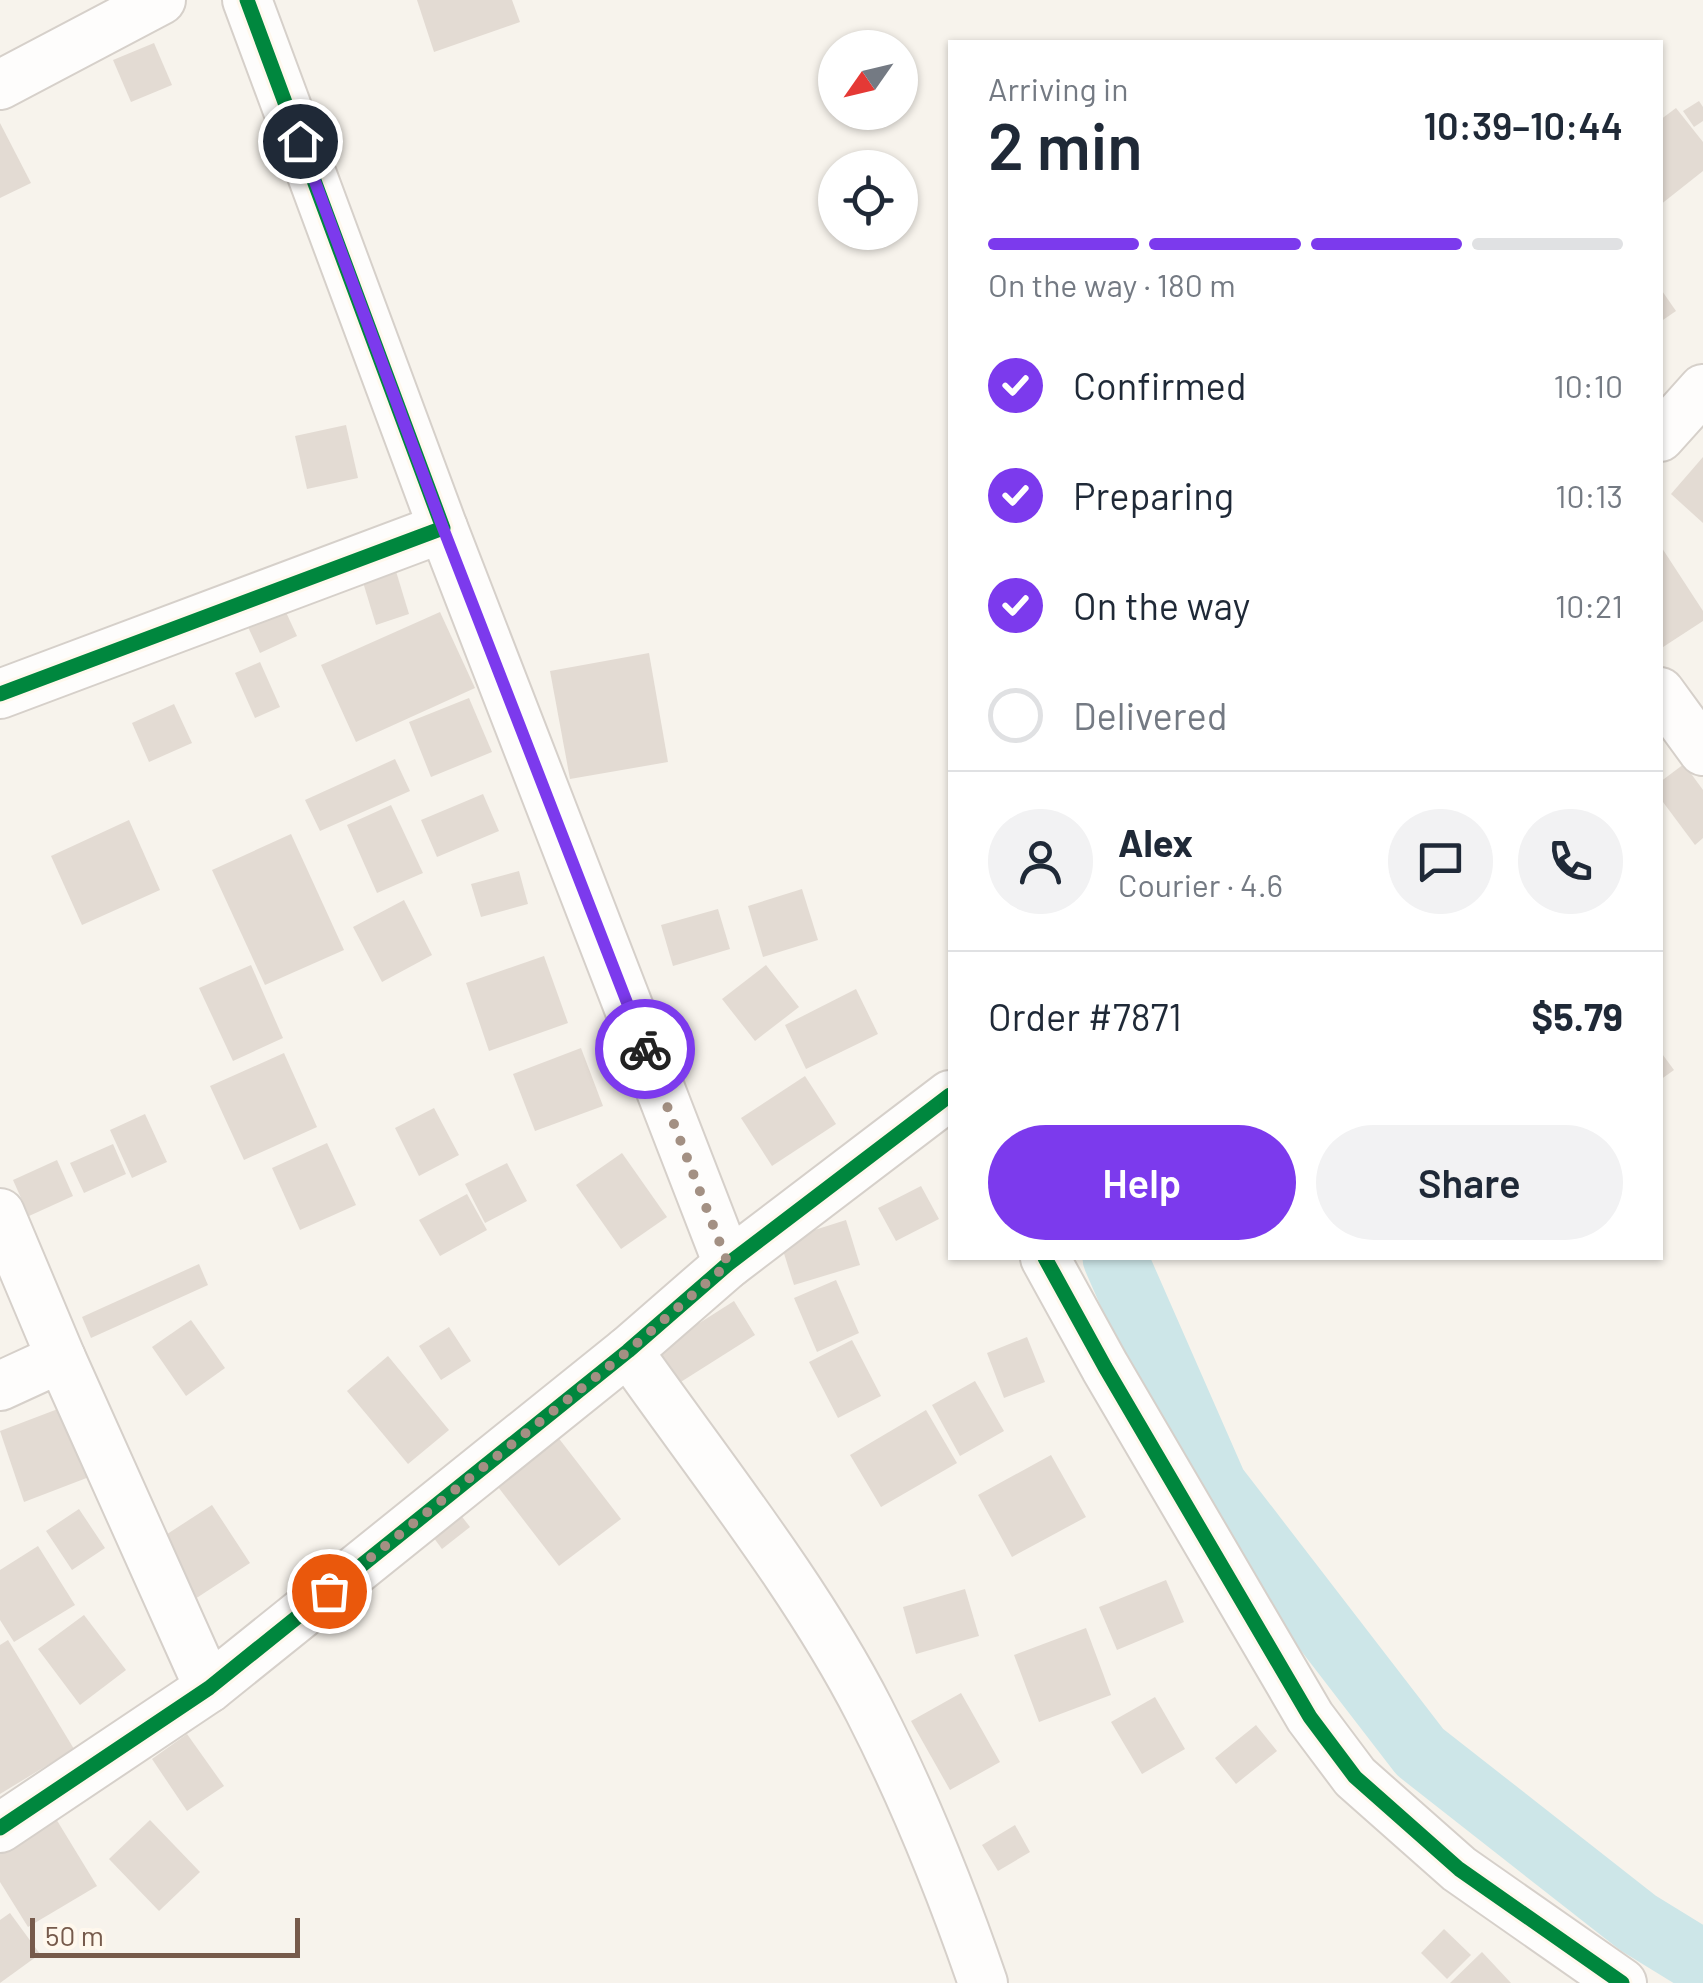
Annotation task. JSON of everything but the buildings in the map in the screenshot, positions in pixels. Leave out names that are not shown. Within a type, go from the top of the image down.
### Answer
[{"type":"street","points":[[0,85],[161,0]]},
{"type":"street","points":[[248,0],[443,528],[728,1264]]},
{"type":"street","points":[[1663,434],[1703,389]]},
{"type":"street","points":[[0,694],[443,528]]},
{"type":"street","points":[[1663,696],[1703,750]]},
{"type":"street","points":[[0,1828],[209,1688],[628,1351],[728,1264],[948,1097]]},
{"type":"street","points":[[0,1213],[209,1688]]},
{"type":"street","points":[[1046,1260],[1310,1717],[1356,1777],[1459,1869],[1622,1983]]},
{"type":"street","points":[[628,1351],[798,1593],[868,1708],[948,1880],[983,1983]]},
{"type":"street","points":[[0,1386],[61,1358]]},
{"type":"waterway","points":[[1116,1260],[1215,1486],[1420,1752],[1638,1923],[1703,1963]]},
{"type":"cycle path","points":[[0,694],[443,528],[247,0]]},
{"type":"cycle path","points":[[0,1828],[209,1688],[628,1351],[728,1264],[948,1097]]},
{"type":"cycle path","points":[[1046,1260],[1310,1717],[1355,1777],[1459,1869],[1622,1983]]},
{"type":"way so far","points":[[329,1591],[628,1351],[728,1264],[645,1049]]},
{"type":"route","points":[[300,141],[443,528],[645,1049]]}]
